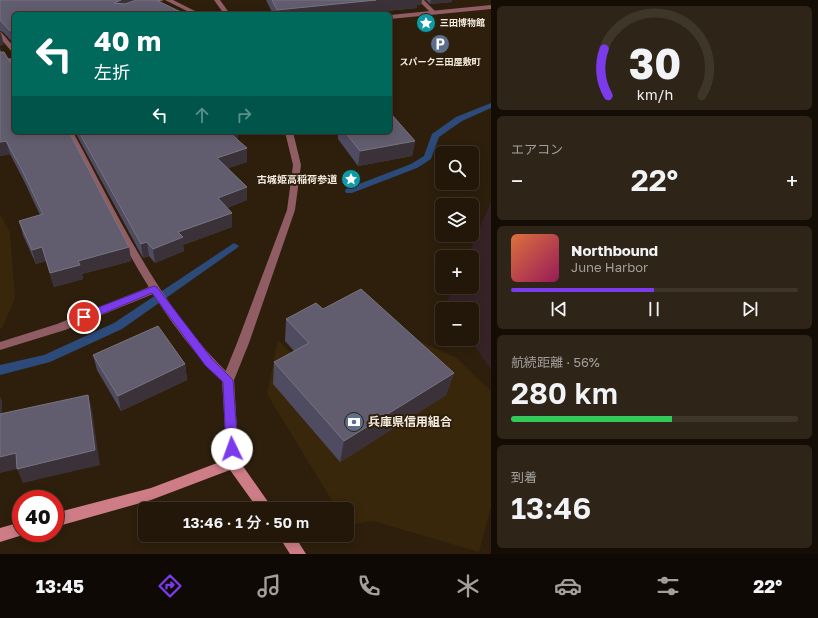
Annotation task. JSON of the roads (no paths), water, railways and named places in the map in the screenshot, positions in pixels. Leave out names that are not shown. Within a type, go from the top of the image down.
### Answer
[{"type":"main road","points":[[64,518],[151,494],[233,463],[261,502]]},
{"type":"main road","points":[[0,535],[12,532]]},
{"type":"main road","points":[[290,542],[299,554]]},
{"type":"street","points":[[126,12],[161,0]]},
{"type":"street","points":[[168,0],[194,12]]},
{"type":"street","points":[[217,0],[226,12]]},
{"type":"street","points":[[421,0],[433,12]]},
{"type":"street","points":[[392,18],[433,12],[491,7]]},
{"type":"street","points":[[0,34],[12,49]]},
{"type":"street","points":[[0,61],[12,60]]},
{"type":"street","points":[[70,134],[155,291],[209,362],[228,380]]},
{"type":"street","points":[[233,463],[228,380],[292,210],[297,165],[289,134]]},
{"type":"street","points":[[0,346],[61,327],[155,291]]},
{"type":"waterway","points":[[349,191],[414,166],[428,157],[435,136],[459,119],[491,105]]},
{"type":"waterway","points":[[0,370],[46,359],[118,326],[234,246]]},
{"type":"place","name":"三田博物館","points":[[426,23]]},
{"type":"place","name":"スパーク三田屋敷町","points":[[440,44]]},
{"type":"place","name":"古城姫高稲荷参道","points":[[351,179]]},
{"type":"place","name":"兵庫県信用組合","points":[[354,422]]}]
